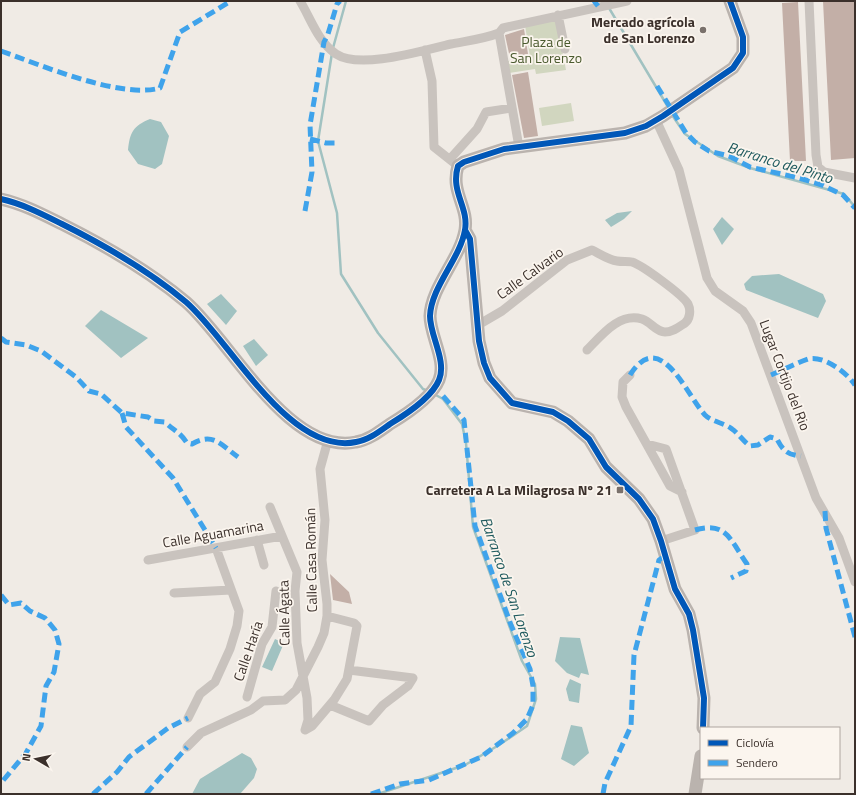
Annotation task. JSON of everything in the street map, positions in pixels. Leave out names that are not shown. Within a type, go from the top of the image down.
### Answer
[{"type":"street","points":[[300,1],[324,42],[337,54],[350,59],[365,60],[392,57],[425,50],[498,33],[503,28],[627,1]]},
{"type":"street","points":[[454,163],[504,149],[624,133],[646,126],[733,68],[743,53],[743,37],[730,1]]},
{"type":"street","points":[[809,1],[816,155],[818,167],[824,172],[855,178]]},
{"type":"street","points":[[558,15],[565,49]]},
{"type":"street","points":[[498,33],[519,147]]},
{"type":"street","points":[[425,50],[432,81],[434,147],[454,163]]},
{"type":"street","points":[[1,199],[21,204],[70,228],[123,256],[155,277],[188,304],[278,409],[304,430],[328,440],[355,443],[368,439],[415,406],[436,386],[441,370],[430,318],[431,306],[462,242],[466,220],[455,184],[454,163],[477,129],[486,112],[512,108]]},
{"type":"street","name":"Lugar Cortijo del Rio","points":[[656,120],[678,170],[707,278],[715,291],[743,311],[751,323],[816,498],[839,538],[855,582]]},
{"type":"street","points":[[465,230],[470,239],[478,325],[484,363],[490,378],[502,394],[512,403],[553,412],[568,421],[589,439],[606,467],[639,499],[653,519],[675,589],[689,614],[693,630],[704,698],[703,727]]},
{"type":"street","name":"Calle Calvario","points":[[478,325],[502,311],[567,260],[592,250],[616,261],[632,262],[647,269],[676,292],[688,304],[690,313],[687,321],[673,330],[665,332],[658,330],[642,319],[630,318],[618,321],[587,350]]},
{"type":"street","points":[[630,375],[623,382],[622,397],[670,486],[682,492]]},
{"type":"street","name":"Calle Casa Román","points":[[187,747],[201,733],[251,710],[263,701],[285,700],[296,690],[318,647],[324,632],[327,616],[322,560],[325,520],[320,469],[328,440]]},
{"type":"street","points":[[647,444],[666,449],[695,530],[661,541]]},
{"type":"street","name":"Calle Ágata","points":[[270,507],[297,572],[295,591],[297,643],[303,676]]},
{"type":"street","name":"Calle Aguamarina","points":[[148,560],[282,536]]},
{"type":"street","points":[[257,540],[264,565]]},
{"type":"street","points":[[188,718],[200,694],[215,682],[230,649],[237,626],[239,611],[216,548]]},
{"type":"street","points":[[174,593],[231,590]]},
{"type":"street","name":"Calle Haría","points":[[247,697],[262,644],[272,627],[276,591]]},
{"type":"street","points":[[303,676],[308,720],[305,730],[312,726],[342,690],[349,670],[357,626],[354,623],[327,616]]},
{"type":"street","points":[[330,706],[369,721],[383,705],[408,686],[413,678],[349,670]]},
{"type":"street","points":[[695,794],[700,762]]},
{"type":"green space","name":"Plaza de San Lorenzo","points":[[556,19],[566,70],[536,74],[535,69],[509,73],[508,61],[530,57],[525,25]]},
{"type":"green space","points":[[571,103],[574,121],[542,126],[539,108]]},
{"type":"water","points":[[150,119],[161,122],[169,136],[162,164],[155,169],[138,164],[128,150],[133,130],[140,124]]},
{"type":"water","points":[[632,211],[624,219],[611,227],[605,220],[617,213]]},
{"type":"water","points":[[722,217],[734,229],[722,245],[713,229]]},
{"type":"water","points":[[779,274],[823,294],[826,301],[818,318],[746,290],[744,284],[752,276]]},
{"type":"water","points":[[221,294],[237,311],[226,325],[207,304]]},
{"type":"water","points":[[101,310],[148,338],[121,358],[85,326]]},
{"type":"water","points":[[254,339],[268,355],[256,366],[243,346]]},
{"type":"water","points":[[560,637],[580,638],[589,675],[581,673],[579,678],[567,673],[555,661]]},
{"type":"water","points":[[275,639],[284,643],[272,671],[262,667]]},
{"type":"water","points":[[570,679],[581,684],[579,703],[569,701],[566,689]]},
{"type":"water","points":[[571,725],[582,727],[589,753],[574,766],[561,759]]},
{"type":"water","points":[[242,753],[251,758],[257,769],[254,778],[240,794],[192,794],[200,779]]},
{"type":"building","points":[[823,1],[855,1],[855,158],[831,160]]},
{"type":"building","points":[[798,2],[806,161],[790,161],[782,3]]},
{"type":"building","points":[[524,29],[528,54],[510,58],[505,35]]},
{"type":"building","points":[[528,72],[538,136],[524,138],[512,75]]},
{"type":"building","points":[[330,574],[349,592],[352,604],[333,600]]},
{"type":"waterway","name":"Barranco de San Lorenzo","points":[[333,48],[346,1]]},
{"type":"waterway","name":"Barranco del Pinto","points":[[609,8],[668,107]]},
{"type":"waterway","name":"Barranco de San Lorenzo","points":[[332,53],[318,141],[337,213],[341,274],[378,333],[423,389],[428,391]]},
{"type":"waterway","name":"Barranco del Pinto","points":[[672,115],[685,134],[718,156],[750,168],[844,194],[855,207]]},
{"type":"waterway","name":"Barranco de San Lorenzo","points":[[378,794],[465,765],[499,745],[527,726],[536,699],[535,684],[522,661],[473,527],[466,443],[462,424],[443,399],[434,394]]},
{"type":"marked path","points":[[1,51],[58,72],[103,85],[124,89],[143,90],[160,88],[180,32],[231,1]]},
{"type":"marked path","points":[[305,211],[312,172],[310,125],[324,42],[337,4],[340,1]]},
{"type":"marked path","points":[[594,1],[598,6]]},
{"type":"marked path","points":[[657,86],[686,133],[695,142],[709,151],[729,156],[750,167],[799,178],[822,185],[843,195],[855,208]]},
{"type":"marked path","points":[[310,139],[326,143],[335,143]]},
{"type":"marked path","points":[[1,338],[6,342],[26,345],[41,351],[76,377],[89,391],[101,394],[122,413],[148,417],[154,421],[165,422],[179,433],[187,443],[192,444],[206,439],[211,439],[221,444],[238,457]]},
{"type":"marked path","points":[[630,375],[641,362],[652,358],[662,361],[672,369],[681,380],[705,415],[729,427],[750,446],[758,445],[770,437],[777,439],[781,447],[786,452],[801,456]]},
{"type":"marked path","points":[[771,375],[808,359],[814,358],[828,362],[841,370],[855,385]]},
{"type":"marked path","points":[[371,794],[400,784],[429,780],[481,757],[513,733],[527,719],[533,705],[533,686],[530,669],[511,625],[475,526],[464,420],[443,396]]},
{"type":"marked path","points":[[122,413],[126,427],[173,478],[216,548]]},
{"type":"marked path","points":[[825,511],[826,528],[855,637]]},
{"type":"marked path","points":[[695,530],[714,528],[721,530],[732,540],[747,564],[746,571],[731,578]]},
{"type":"marked path","points":[[603,794],[605,783],[631,726],[634,655],[659,560],[665,556]]},
{"type":"marked path","points":[[1,595],[9,605],[21,603],[30,611],[45,618],[55,630],[59,644],[54,672],[46,686],[41,726],[26,753],[1,783]]},
{"type":"marked path","points":[[93,794],[117,772],[129,757],[168,728],[188,718]]},
{"type":"marked path","points":[[146,794],[187,747]]},
{"type":"cycle path","points":[[1,199],[32,210],[95,241],[142,269],[172,290],[203,320],[262,392],[284,414],[307,431],[331,442],[361,441],[374,435],[418,405],[436,386],[439,380],[441,373],[440,357],[430,316],[435,294],[458,252],[465,230],[466,222],[456,184],[458,166],[464,162],[504,149],[625,133],[646,126],[663,116],[733,68],[743,53],[743,37],[730,1]]},
{"type":"cycle path","points":[[465,230],[470,239],[479,341],[484,363],[490,378],[512,403],[553,412],[568,421],[589,439],[606,467],[639,499],[653,519],[675,589],[689,614],[693,630],[704,698],[703,727]]},
{"type":"place","name":"Mercado agrícola de San Lorenzo","points":[[703,30]]},
{"type":"place","name":"Carretera A La Milagrosa Nº 21","points":[[620,490]]}]
